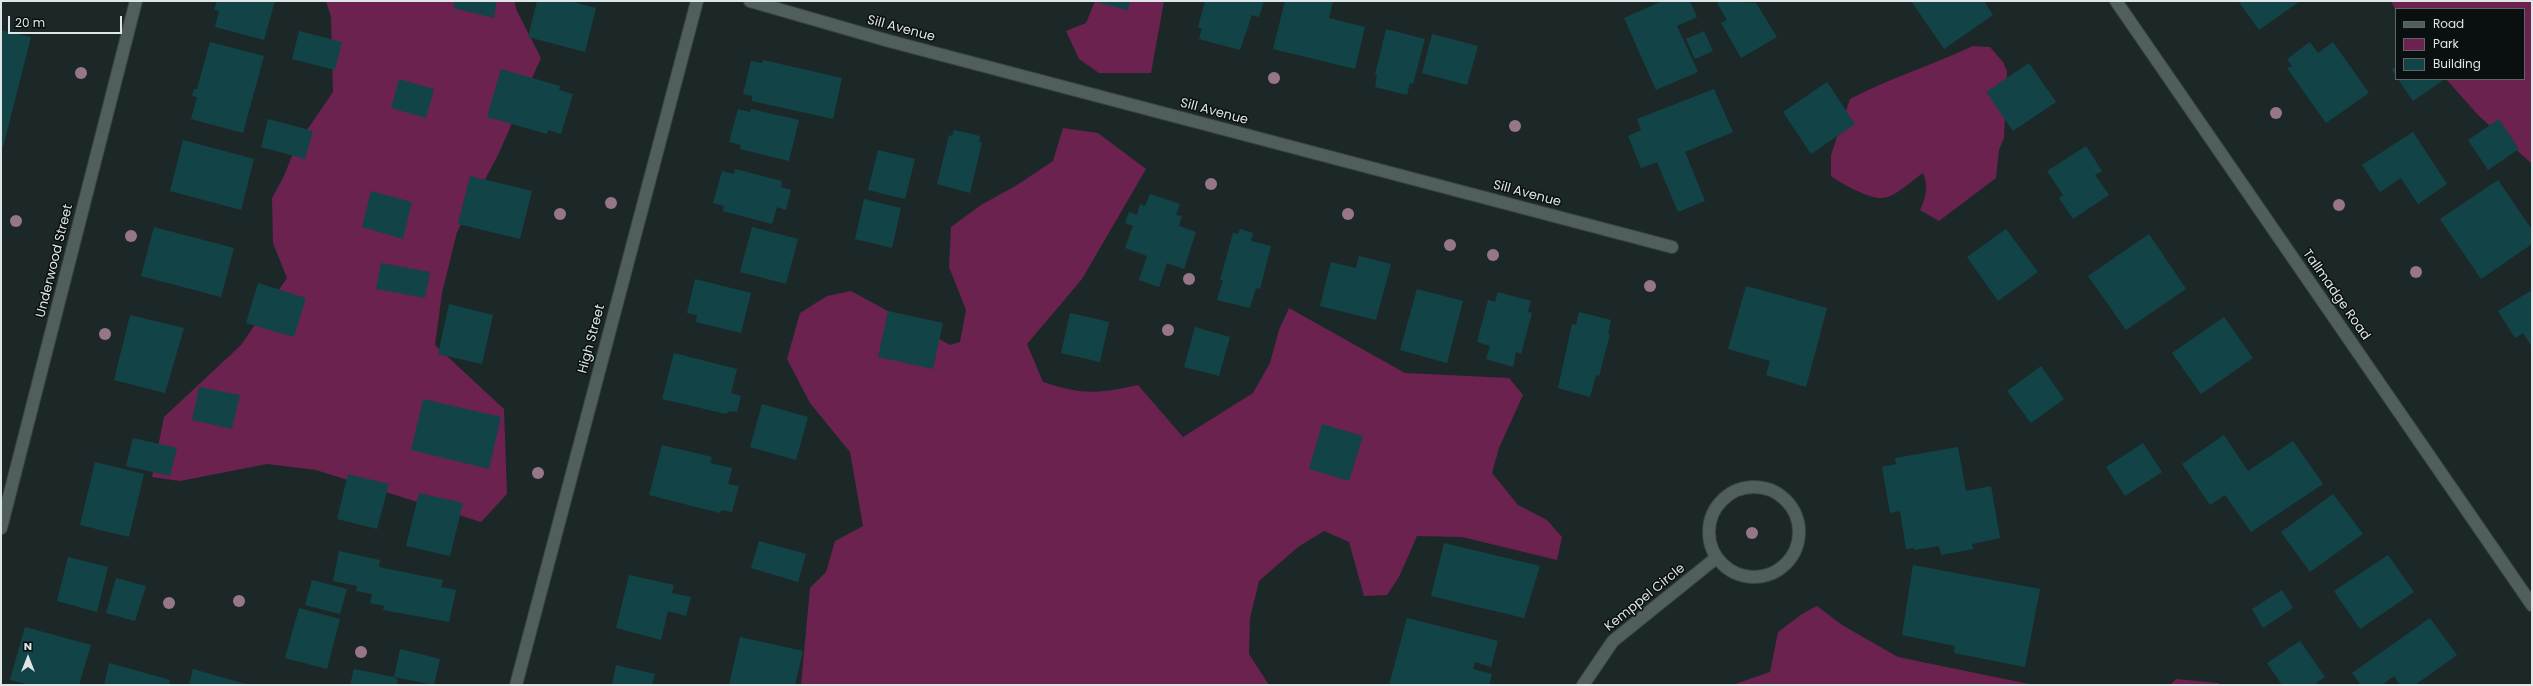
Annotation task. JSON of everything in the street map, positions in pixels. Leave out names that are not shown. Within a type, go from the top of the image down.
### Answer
[{"type":"street","name":"Underwood Street","points":[[1,528],[136,1]]},
{"type":"street","name":"High Street","points":[[516,685],[697,1]]},
{"type":"street","name":"Sill Avenue","points":[[750,1],[889,40],[1672,247]]},
{"type":"street","name":"Tallmadge Road","points":[[2116,1],[2532,604]]},
{"type":"street","points":[[1750,488],[1766,489],[1779,495],[1791,506],[1797,519],[1799,533],[1797,547],[1790,560],[1779,569],[1767,575],[1753,577],[1739,575],[1726,568],[1716,558],[1710,544],[1709,529],[1713,514],[1722,500],[1734,491],[1750,488]]},
{"type":"street","name":"Kemppel Circle","points":[[1583,685],[1613,641],[1716,558]]},
{"type":"green space","points":[[326,1],[514,1],[517,11],[541,58],[498,155],[457,232],[442,293],[435,345],[504,409],[507,494],[481,522],[316,470],[267,464],[180,481],[152,477],[164,417],[241,345],[287,278],[273,243],[272,198],[284,176],[296,146],[333,92],[331,17]]},
{"type":"green space","points":[[1095,1],[1164,1],[1151,73],[1099,73],[1079,59],[1066,31],[1086,23]]},
{"type":"green space","points":[[2391,1],[2532,1],[2532,164],[2478,115],[2447,80],[2525,80],[2525,8],[2395,9]]},
{"type":"green space","points":[[1973,46],[1990,47],[2003,62],[2007,71],[2004,138],[1999,150],[1996,178],[1939,221],[1920,210],[1926,192],[1926,183],[1923,173],[1899,191],[1883,198],[1863,194],[1831,176],[1831,155],[1850,99],[1865,91]]},
{"type":"green space","points":[[1063,128],[1098,133],[1146,169],[1082,279],[1027,344],[1043,382],[1069,389],[1090,392],[1138,385],[1183,437],[1253,393],[1270,363],[1279,330],[1289,308],[1405,373],[1509,378],[1523,395],[1499,448],[1492,473],[1518,505],[1547,520],[1562,537],[1557,560],[1462,537],[1417,536],[1399,577],[1387,595],[1364,596],[1349,542],[1324,531],[1298,547],[1259,581],[1250,618],[1249,654],[1269,685],[801,685],[810,588],[826,572],[835,541],[863,526],[850,452],[810,403],[787,359],[800,313],[827,296],[851,291],[950,345],[960,342],[966,310],[949,267],[951,227],[981,205],[1017,185],[1053,161]]},
{"type":"green space","points":[[1817,606],[1842,625],[1898,657],[2029,684],[2045,685],[1732,685],[1770,672],[1778,632],[1802,614]]},
{"type":"green space","points":[[2176,679],[2218,683],[2220,685],[2170,685]]},
{"type":"building","points":[[217,1],[275,1],[264,40],[215,27],[219,11],[214,10]]},
{"type":"building","points":[[455,1],[497,1],[494,18],[453,8]]},
{"type":"building","points":[[537,1],[570,1],[596,8],[585,52],[528,37]]},
{"type":"building","points":[[1091,1],[1130,1],[1128,10]]},
{"type":"building","points":[[1205,1],[1264,1],[1259,17],[1252,15],[1240,50],[1199,39],[1202,29],[1198,27]]},
{"type":"building","points":[[1285,1],[1333,1],[1329,18],[1365,27],[1355,69],[1273,49]]},
{"type":"building","points":[[1662,1],[1690,1],[1697,17],[1677,26],[1698,72],[1656,90],[1624,18]]},
{"type":"building","points":[[1721,1],[1756,3],[1777,37],[1741,58],[1721,23],[1727,20],[1717,3]]},
{"type":"building","points":[[1911,1],[1984,1],[1993,15],[1944,49]]},
{"type":"building","points":[[2238,1],[2300,1],[2259,30]]},
{"type":"building","points":[[1386,29],[1425,39],[1413,84],[1410,83],[1407,95],[1375,87],[1377,75],[1375,75]]},
{"type":"building","points":[[1,30],[31,37],[3,147],[1,146]]},
{"type":"building","points":[[299,31],[342,42],[335,70],[292,59]]},
{"type":"building","points":[[1704,31],[1713,51],[1695,59],[1686,39]]},
{"type":"building","points":[[1432,34],[1478,46],[1467,85],[1422,73]]},
{"type":"building","points":[[210,42],[264,56],[243,133],[191,119],[197,97],[192,96],[194,89],[197,89]]},
{"type":"building","points":[[2310,42],[2318,53],[2333,42],[2369,93],[2326,123],[2287,68],[2292,66],[2287,59]]},
{"type":"building","points":[[763,60],[842,78],[833,119],[752,101],[752,96],[743,94],[751,61],[762,63]]},
{"type":"building","points":[[2029,63],[2056,102],[2013,131],[1986,92]]},
{"type":"building","points":[[2395,67],[2395,74],[2392,70]]},
{"type":"building","points":[[501,69],[560,86],[559,90],[573,94],[561,134],[548,130],[547,134],[487,117]]},
{"type":"building","points":[[399,79],[434,89],[426,118],[391,108]]},
{"type":"building","points":[[2399,80],[2442,81],[2413,101]]},
{"type":"building","points":[[1827,82],[1855,124],[1811,154],[1783,112]]},
{"type":"building","points":[[1714,89],[1733,132],[1685,152],[1705,201],[1678,212],[1657,162],[1641,168],[1628,136],[1641,130],[1637,119]]},
{"type":"building","points":[[738,109],[750,112],[751,109],[799,120],[789,161],[740,149],[741,145],[729,142]]},
{"type":"building","points":[[268,119],[313,131],[305,159],[261,147]]},
{"type":"building","points":[[2499,119],[2519,149],[2488,170],[2468,140]]},
{"type":"building","points":[[954,130],[980,136],[979,142],[982,142],[970,193],[937,184],[949,135],[952,136]]},
{"type":"building","points":[[2413,132],[2447,184],[2418,204],[2401,178],[2380,192],[2362,165]]},
{"type":"building","points":[[183,140],[254,159],[241,210],[170,191]]},
{"type":"building","points":[[2086,146],[2102,171],[2095,175],[2109,195],[2073,219],[2059,198],[2063,195],[2047,171]]},
{"type":"building","points":[[878,150],[915,159],[905,199],[868,190]]},
{"type":"building","points":[[735,169],[782,181],[781,187],[791,190],[786,210],[777,207],[772,224],[723,211],[724,206],[713,203],[722,171],[734,174]]},
{"type":"building","points":[[470,176],[532,191],[520,239],[458,224]]},
{"type":"building","points":[[2498,180],[2532,230],[2532,244],[2481,279],[2440,219]]},
{"type":"building","points":[[371,191],[412,202],[403,239],[362,227]]},
{"type":"building","points":[[1150,194],[1180,204],[1176,215],[1182,216],[1179,226],[1196,232],[1184,269],[1167,263],[1159,287],[1139,280],[1147,256],[1125,248],[1133,226],[1125,223],[1129,212],[1137,215],[1140,204],[1145,206]]},
{"type":"building","points":[[864,199],[901,208],[892,248],[855,239]]},
{"type":"building","points":[[154,227],[234,248],[221,297],[141,276]]},
{"type":"building","points":[[752,227],[798,239],[786,284],[740,272]]},
{"type":"building","points":[[1240,229],[1253,233],[1251,241],[1271,246],[1260,289],[1256,288],[1250,308],[1217,300],[1223,280],[1220,280],[1233,233],[1238,234]]},
{"type":"building","points":[[2006,229],[2038,272],[1998,301],[1967,257]]},
{"type":"building","points":[[2149,234],[2186,289],[2126,330],[2088,276]]},
{"type":"building","points":[[1359,256],[1391,264],[1376,320],[1320,306],[1331,262],[1356,268]]},
{"type":"building","points":[[381,263],[430,272],[425,298],[376,289]]},
{"type":"building","points":[[695,279],[751,293],[741,333],[696,322],[697,315],[687,313]]},
{"type":"building","points":[[258,283],[306,298],[294,337],[246,323]]},
{"type":"building","points":[[1746,286],[1827,308],[1806,387],[1766,375],[1770,361],[1728,349]]},
{"type":"building","points":[[1417,289],[1463,301],[1447,363],[1400,350]]},
{"type":"building","points":[[2532,290],[2532,347],[2523,333],[2515,338],[2498,311]]},
{"type":"building","points":[[1498,292],[1531,301],[1528,312],[1532,313],[1521,354],[1516,352],[1513,367],[1486,359],[1490,346],[1477,342],[1488,300],[1495,302]]},
{"type":"building","points":[[449,304],[493,315],[482,364],[438,354]]},
{"type":"building","points":[[888,311],[943,323],[933,369],[878,357]]},
{"type":"building","points":[[1579,312],[1611,320],[1608,334],[1610,334],[1599,376],[1596,375],[1590,397],[1558,388],[1572,324],[1576,325]]},
{"type":"building","points":[[1070,313],[1109,322],[1100,362],[1061,353]]},
{"type":"building","points":[[130,315],[184,328],[165,393],[114,380]]},
{"type":"building","points":[[2224,317],[2253,358],[2201,394],[2172,353]]},
{"type":"building","points":[[1195,327],[1230,337],[1219,376],[1184,367]]},
{"type":"building","points":[[674,353],[737,369],[731,393],[741,396],[737,412],[729,411],[726,414],[662,399]]},
{"type":"building","points":[[2041,366],[2064,399],[2031,423],[2007,391]]},
{"type":"building","points":[[199,387],[240,395],[232,429],[192,420]]},
{"type":"building","points":[[423,399],[501,417],[489,469],[411,450]]},
{"type":"building","points":[[762,404],[808,417],[796,460],[750,447]]},
{"type":"building","points":[[1322,424],[1363,436],[1349,481],[1309,469]]},
{"type":"building","points":[[2224,435],[2248,471],[2293,441],[2323,484],[2251,532],[2225,495],[2210,505],[2182,464]]},
{"type":"building","points":[[133,438],[177,448],[170,476],[126,466]]},
{"type":"building","points":[[2143,443],[2162,472],[2125,496],[2106,467]]},
{"type":"building","points":[[662,445],[712,457],[710,463],[732,468],[728,484],[739,486],[732,512],[721,510],[720,513],[649,495]]},
{"type":"building","points":[[1958,447],[1966,491],[1991,486],[2000,538],[1972,544],[1973,549],[1941,555],[1939,546],[1914,550],[1914,548],[1906,549],[1900,511],[1890,513],[1882,467],[1896,464],[1895,458]]},
{"type":"building","points":[[95,462],[144,474],[129,537],[80,525]]},
{"type":"building","points":[[348,474],[389,484],[377,529],[337,519]]},
{"type":"building","points":[[419,493],[463,503],[450,556],[406,546]]},
{"type":"building","points":[[2333,494],[2363,534],[2310,572],[2281,532]]},
{"type":"building","points":[[759,541],[806,554],[798,582],[751,568]]},
{"type":"building","points":[[1444,543],[1540,566],[1524,618],[1431,596]]},
{"type":"building","points":[[339,551],[380,560],[379,567],[443,580],[441,587],[456,590],[449,622],[383,610],[384,606],[370,603],[372,594],[356,591],[357,586],[333,581]]},
{"type":"building","points":[[2388,555],[2414,592],[2360,629],[2334,591]]},
{"type":"building","points":[[68,557],[108,567],[97,612],[57,601]]},
{"type":"building","points":[[1913,565],[2040,589],[2025,667],[1954,653],[1955,646],[1902,635]]},
{"type":"building","points":[[629,575],[674,585],[672,593],[691,597],[686,616],[668,611],[661,640],[616,628]]},
{"type":"building","points":[[116,578],[146,586],[135,621],[106,613]]},
{"type":"building","points":[[312,580],[347,589],[340,614],[305,605]]},
{"type":"building","points":[[2282,590],[2293,608],[2263,628],[2252,609]]},
{"type":"building","points":[[299,608],[340,619],[327,669],[285,658]]},
{"type":"building","points":[[1407,618],[1498,641],[1491,667],[1475,662],[1473,669],[1492,674],[1489,685],[1389,685]]},
{"type":"building","points":[[2430,618],[2457,655],[2415,685],[2400,685],[2394,676],[2382,685],[2361,685],[2352,673]]},
{"type":"building","points":[[25,627],[91,645],[79,685],[30,685],[10,680]]},
{"type":"building","points":[[740,637],[803,651],[795,685],[729,685]]},
{"type":"building","points":[[2300,641],[2325,677],[2314,685],[2282,685],[2267,663]]},
{"type":"building","points":[[400,649],[440,659],[434,685],[394,677]]},
{"type":"building","points":[[109,663],[170,680],[169,685],[104,685]]},
{"type":"building","points":[[616,665],[655,674],[652,685],[612,685]]},
{"type":"building","points":[[193,669],[249,685],[189,685]]},
{"type":"building","points":[[354,669],[394,677],[398,680],[396,685],[350,685]]}]
